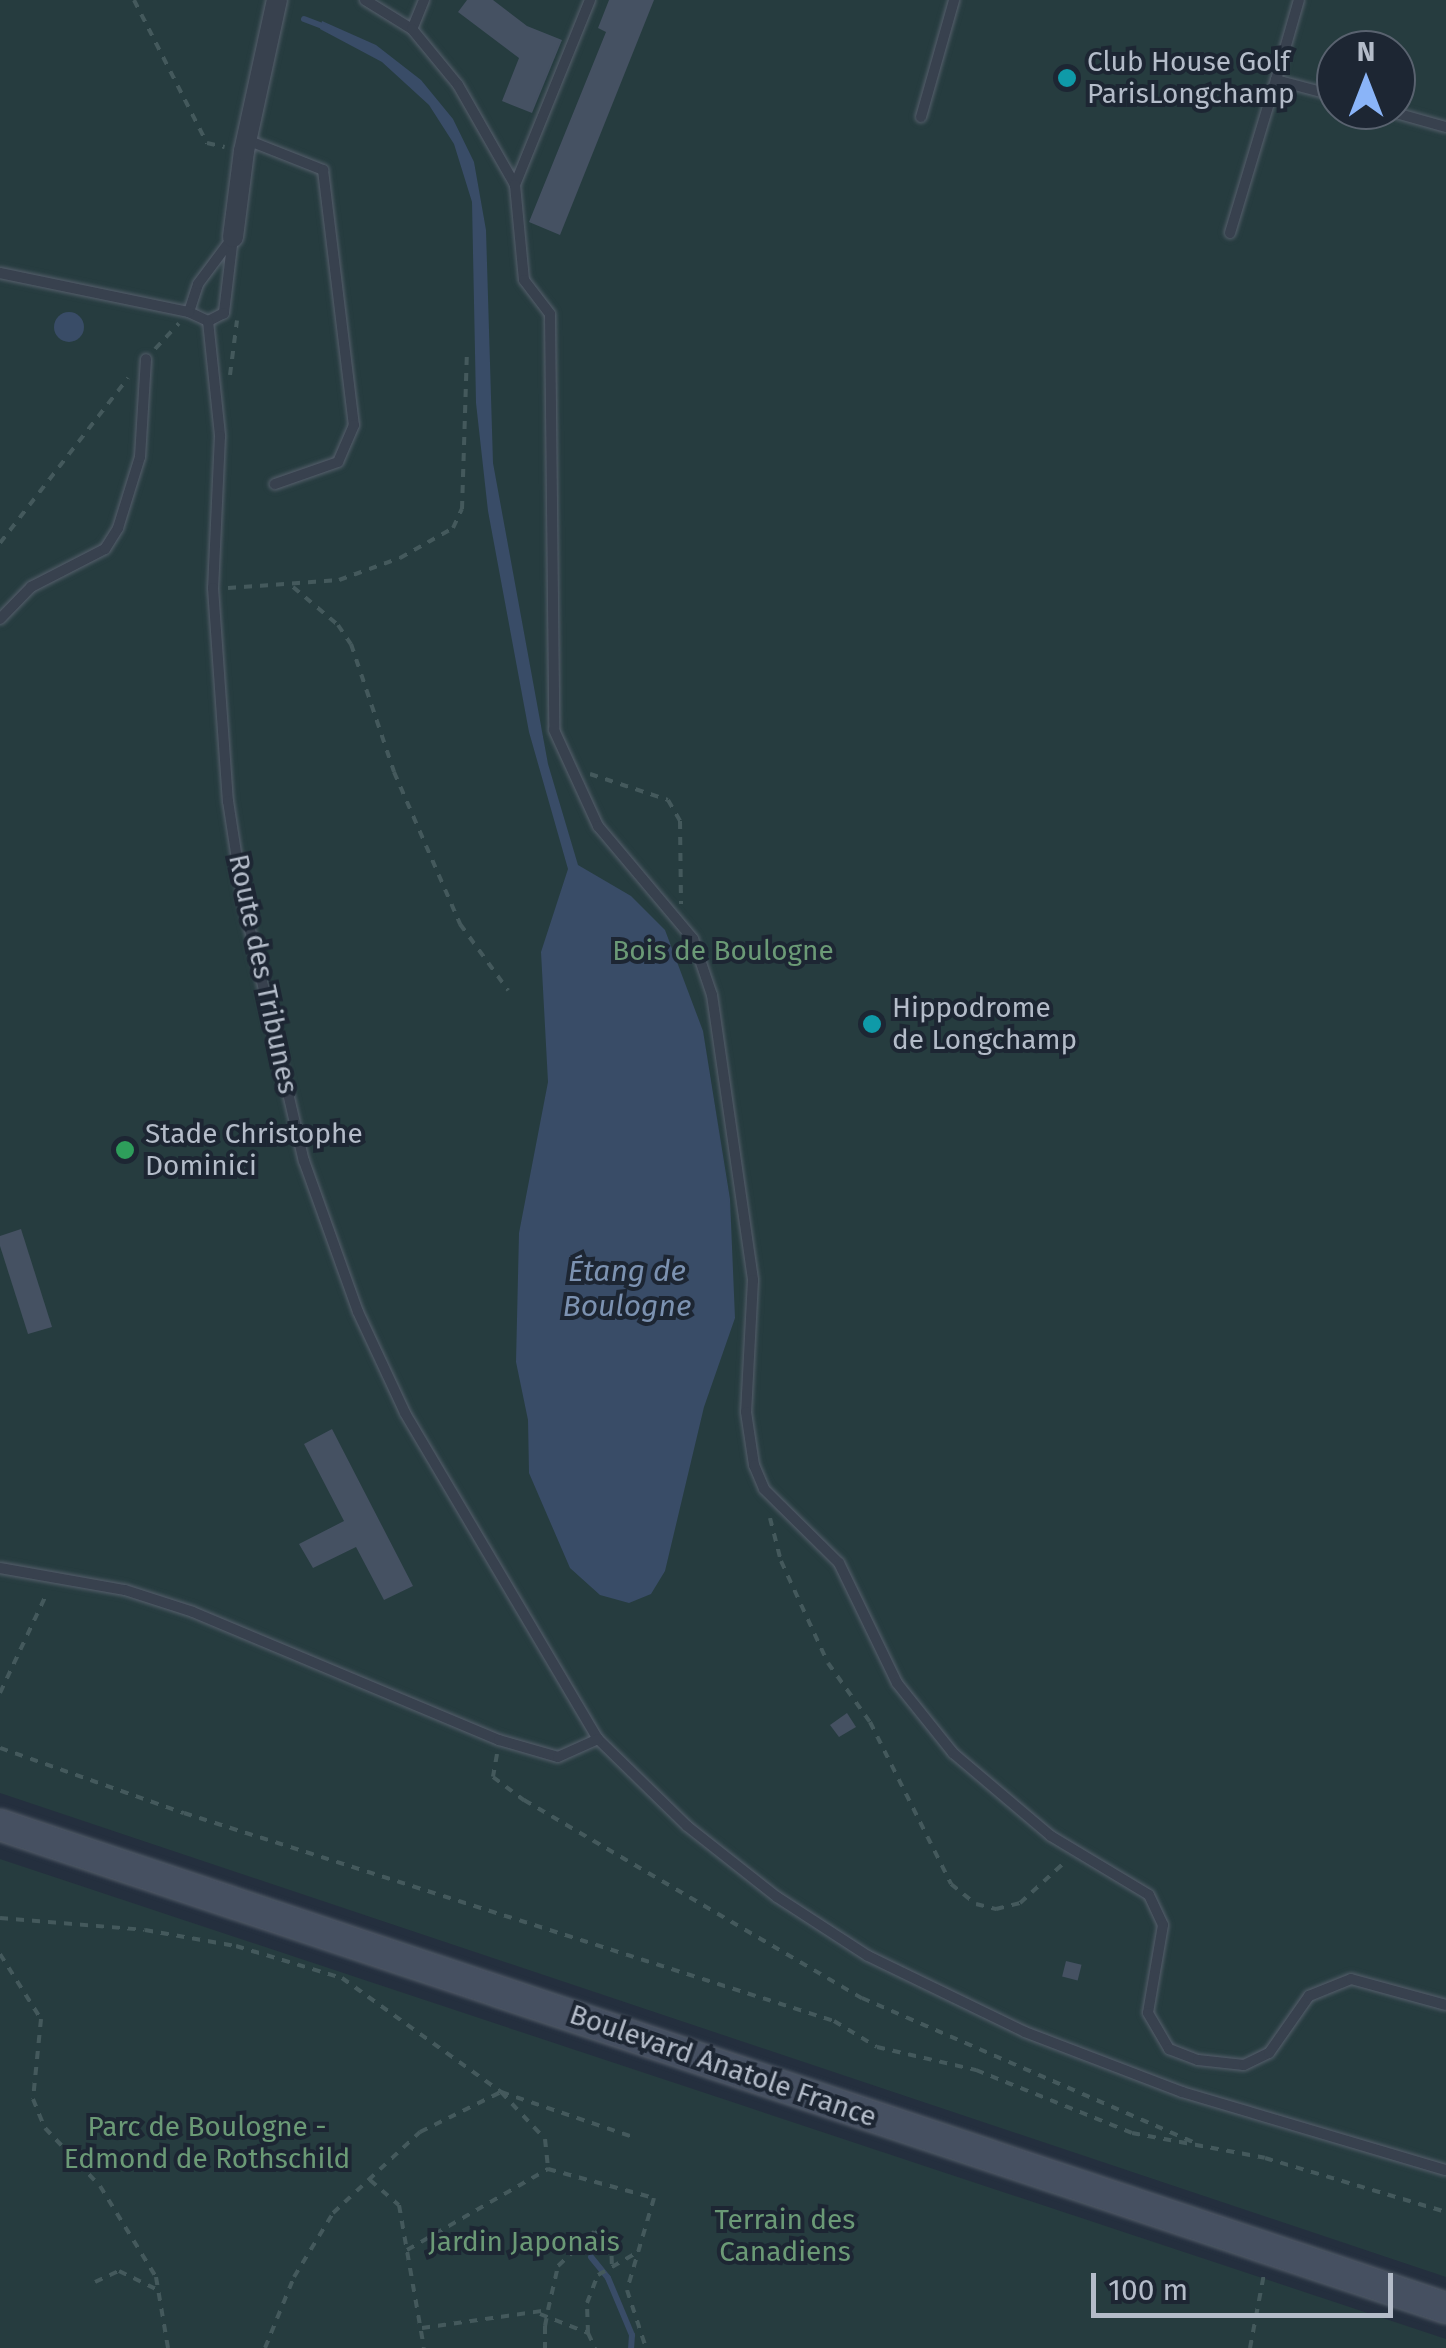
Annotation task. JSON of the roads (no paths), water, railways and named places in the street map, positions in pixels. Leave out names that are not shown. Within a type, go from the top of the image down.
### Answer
[{"type":"main road","name":"Boulevard Anatole France","points":[[0,1825],[1446,2308]]},
{"type":"street","points":[[240,237],[245,146],[278,0]]},
{"type":"lane","points":[[412,30],[424,0]]},
{"type":"lane","points":[[515,184],[590,0]]},
{"type":"lane","points":[[921,117],[954,0]]},
{"type":"lane","points":[[1230,233],[1299,0]]},
{"type":"lane","points":[[367,1],[412,30],[458,85],[515,184],[524,280],[550,314],[554,730],[598,826],[680,920],[706,976],[723,1048],[753,1280],[746,1412],[764,1489],[839,1562],[898,1683],[939,1738],[1008,1803],[1141,1888],[1157,1910],[1164,1924],[1148,2013],[1169,2049],[1198,2060],[1244,2065],[1269,2053],[1308,1996],[1351,1979],[1446,2005]]},
{"type":"lane","points":[[1276,80],[1316,91]]},
{"type":"lane","points":[[1416,118],[1446,127]]},
{"type":"lane","points":[[245,146],[323,170],[354,426],[338,462],[275,484]]},
{"type":"lane","points":[[189,312],[198,284],[240,237]]},
{"type":"lane","points":[[0,273],[189,312],[208,321],[224,313],[240,237]]},
{"type":"lane","name":"Route des Tribunes","points":[[208,321],[220,436],[214,588],[216,690],[244,904],[304,1161],[358,1312],[406,1414],[598,1740],[686,1826],[777,1897],[868,1956],[1025,2032],[1182,2092],[1446,2170]]},
{"type":"lane","points":[[0,619],[31,587],[105,548],[118,528],[140,457],[146,360]]},
{"type":"lane","points":[[0,1568],[54,1576],[194,1612],[498,1740],[558,1757],[598,1740]]},
{"type":"water","name":"Étang de Boulogne","points":[[322,21],[376,45],[421,80],[453,119],[474,162],[486,230],[493,463],[548,764],[578,865],[631,896],[665,930],[703,1031],[730,1199],[735,1318],[704,1407],[665,1571],[651,1594],[629,1603],[600,1595],[570,1568],[529,1473],[528,1420],[516,1362],[519,1233],[548,1082],[541,952],[568,869],[529,732],[488,511],[476,403],[472,202],[454,144],[429,105],[382,62],[320,29]]},
{"type":"water","points":[[69,312],[83,321],[84,327],[75,341],[69,342],[55,333],[54,327],[63,313]]},
{"type":"waterway","points":[[304,19],[328,28]]},
{"type":"waterway","points":[[591,2257],[608,2278],[632,2335],[631,2348]]},
{"type":"place","name":"Club House Golf ParisLongchamp","points":[[1067,78]]},
{"type":"place","name":"Hippodrome de Longchamp","points":[[872,1024]]},
{"type":"place","name":"Stade Christophe Dominici","points":[[125,1150]]},
{"type":"park label","name":"Bois de Boulogne","points":[[723,951]]},
{"type":"park label","name":"Parc de Boulogne - Edmond de Rothschild","points":[[207,2143]]},
{"type":"park label","name":"Terrain des Canadiens","points":[[785,2236]]},
{"type":"park label","name":"Jardin Japonais","points":[[524,2242]]}]
